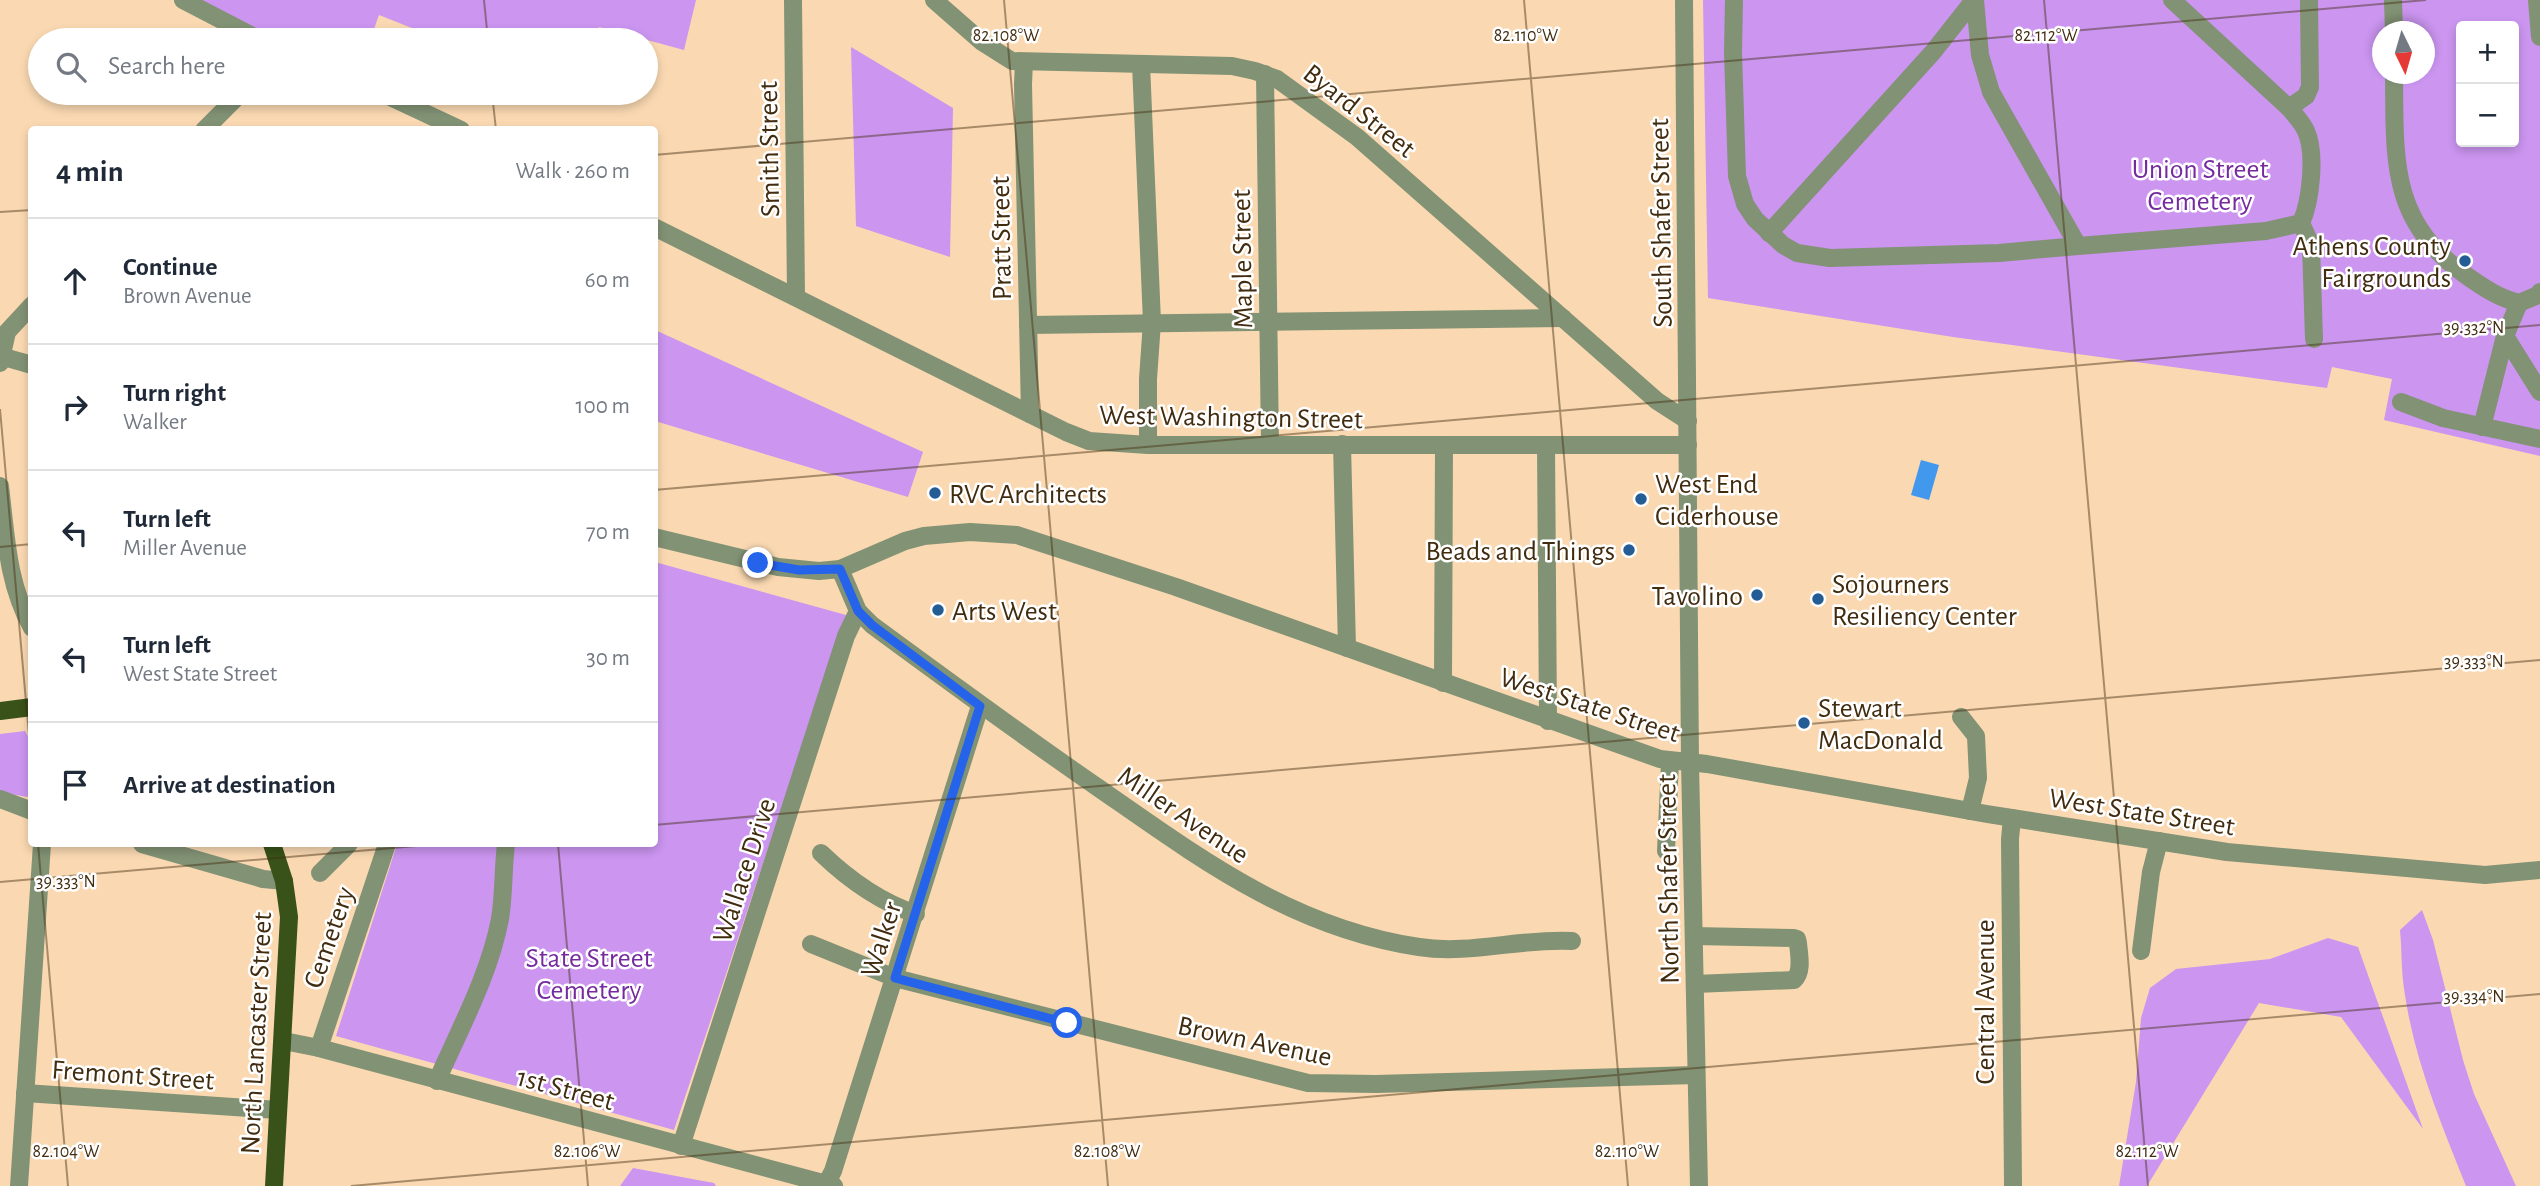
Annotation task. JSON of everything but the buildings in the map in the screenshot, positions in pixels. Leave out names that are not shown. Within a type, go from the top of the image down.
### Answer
[{"type":"main road","points":[[0,710],[28,707]]},
{"type":"main road","name":"North Lancaster Street","points":[[273,847],[284,881],[289,917],[274,1186]]},
{"type":"street","points":[[183,0],[237,28]]},
{"type":"street","name":"Smith Street","points":[[793,0],[796,297]]},
{"type":"street","name":"Byard Street","points":[[934,0],[1003,57],[1024,62],[1232,66],[1265,74],[1294,91],[1357,137],[1657,401],[1688,421]]},
{"type":"street","name":"South Shafer Street","points":[[1684,0],[1688,445]]},
{"type":"street","points":[[1734,0],[1737,176],[1745,204],[1755,219],[1783,245],[1797,253],[1830,258],[1999,253],[2266,231],[2301,223]]},
{"type":"street","points":[[1769,233],[1933,52],[1975,0]]},
{"type":"street","points":[[1975,0],[1980,55],[1990,92],[2078,246]]},
{"type":"street","points":[[2172,0],[2289,108],[2303,126],[2309,141]]},
{"type":"street","points":[[2309,0],[2310,184],[2306,212],[2301,223],[2311,245],[2314,339]]},
{"type":"street","points":[[2393,0],[2394,21]]},
{"type":"street","points":[[2537,0],[2540,37]]},
{"type":"street","name":"Pratt Street","points":[[1024,62],[1030,414]]},
{"type":"street","points":[[1141,64],[1152,322],[1148,379],[1148,445]]},
{"type":"street","name":"Maple Street","points":[[1265,74],[1270,444]]},
{"type":"street","points":[[2394,84],[2394,122],[2400,185],[2416,226],[2455,268],[2490,292],[2519,303],[2539,295]]},
{"type":"street","points":[[2289,108],[2306,96],[2310,87]]},
{"type":"street","points":[[208,126],[229,105]]},
{"type":"street","points":[[408,105],[452,126]]},
{"type":"street","name":"West Washington Street","points":[[658,229],[1089,441],[1148,445],[1688,445]]},
{"type":"street","points":[[2482,427],[2505,336],[2519,303]]},
{"type":"street","points":[[28,309],[6,332],[0,358],[28,364]]},
{"type":"street","points":[[1028,325],[1563,318]]},
{"type":"street","points":[[2505,336],[2540,392]]},
{"type":"street","points":[[2401,402],[2443,418],[2540,439]]},
{"type":"street","points":[[1342,444],[1346,648]]},
{"type":"street","points":[[1443,683],[1444,445]]},
{"type":"street","points":[[1546,445],[1548,721]]},
{"type":"street","name":"North Shafer Street","points":[[1688,445],[1690,763],[1699,1186]]},
{"type":"street","points":[[0,486],[9,569],[15,591],[28,619]]},
{"type":"street","name":"West State Street","points":[[658,538],[799,570],[840,569],[923,536],[970,531],[1017,535],[1176,587],[1548,721],[1670,761],[2227,852],[2485,875],[2540,870]]},
{"type":"street","name":"Miller Avenue","points":[[840,569],[858,611],[872,625],[980,706],[1190,852],[1251,889],[1301,914],[1349,932],[1433,949],[1452,950],[1545,940],[1572,941]]},
{"type":"street","name":"Wallace Drive","points":[[681,1146],[846,636],[858,611]]},
{"type":"street","name":"Walker","points":[[828,1186],[980,706]]},
{"type":"street","points":[[1961,717],[1976,736],[1978,778],[1970,811]]},
{"type":"street","points":[[1666,851],[1670,761]]},
{"type":"street","points":[[0,799],[28,810]]},
{"type":"street","name":"Central Avenue","points":[[2012,818],[2010,968],[2013,1186]]},
{"type":"street","points":[[2141,951],[2151,872],[2159,841]]},
{"type":"street","points":[[19,1186],[42,847]]},
{"type":"street","points":[[152,847],[263,879],[284,881]]},
{"type":"street","points":[[320,873],[346,847]]},
{"type":"street","name":"Cemetery","points":[[319,1048],[386,847]]},
{"type":"street","points":[[437,1081],[492,950],[500,918],[506,847]]},
{"type":"street","points":[[821,853],[844,875],[896,907],[916,914]]},
{"type":"street","points":[[1694,936],[1797,939],[1800,970],[1794,980],[1695,984]]},
{"type":"street","name":"Brown Avenue","points":[[811,944],[895,978],[1308,1083],[1376,1084],[1696,1075]]},
{"type":"street","name":"1st Street","points":[[284,1041],[319,1048],[828,1186]]},
{"type":"street","name":"Fremont Street","points":[[25,1093],[278,1110]]},
{"type":"green space","points":[[183,0],[696,0],[684,50],[658,43],[658,28],[412,28],[379,15],[374,28],[237,28]]},
{"type":"green space","name":"Union Street Cemetery","points":[[1703,0],[2540,0],[2540,456],[2384,420],[2392,379],[2332,367],[2327,388],[1953,337],[1708,298]]},
{"type":"green space","points":[[851,47],[953,108],[950,257],[856,226]]},
{"type":"green space","points":[[658,331],[923,452],[908,497],[658,422]]},
{"type":"green space","name":"State Street Cemetery","points":[[658,563],[846,615],[674,1130],[336,1036],[396,847],[658,847]]},
{"type":"green space","points":[[25,731],[28,736],[27,797],[0,792],[0,734]]},
{"type":"green space","points":[[2422,910],[2433,940],[2474,1094],[2516,1186],[2466,1186],[2430,1092],[2409,1020],[2400,930]]},
{"type":"green space","points":[[2328,938],[2358,947],[2423,1129],[2341,1017],[2259,1003],[2147,1186],[2119,1186],[2136,1082],[2141,1018],[2150,988],[2176,969],[2270,959]]},
{"type":"green space","points":[[633,1168],[714,1183],[716,1186],[620,1186]]},
{"type":"water","points":[[1921,460],[1939,465],[1929,500],[1911,495]]},
{"type":"place","name":"Athens County Fairgrounds","points":[[2465,261]]},
{"type":"place","name":"RVC Architects","points":[[935,493]]},
{"type":"place","name":"West End Ciderhouse","points":[[1641,499]]},
{"type":"place","name":"Beads and Things","points":[[1629,550]]},
{"type":"place","name":"Tavolino","points":[[1757,595]]},
{"type":"place","name":"Sojourners Resiliency Center","points":[[1818,599]]},
{"type":"place","name":"Arts West","points":[[938,610]]},
{"type":"place","name":"Stewart MacDonald","points":[[1804,723]]},
{"type":"route","points":[[758,563],[799,570],[840,569],[858,611],[872,625],[980,706],[895,978],[1067,1023]]}]
